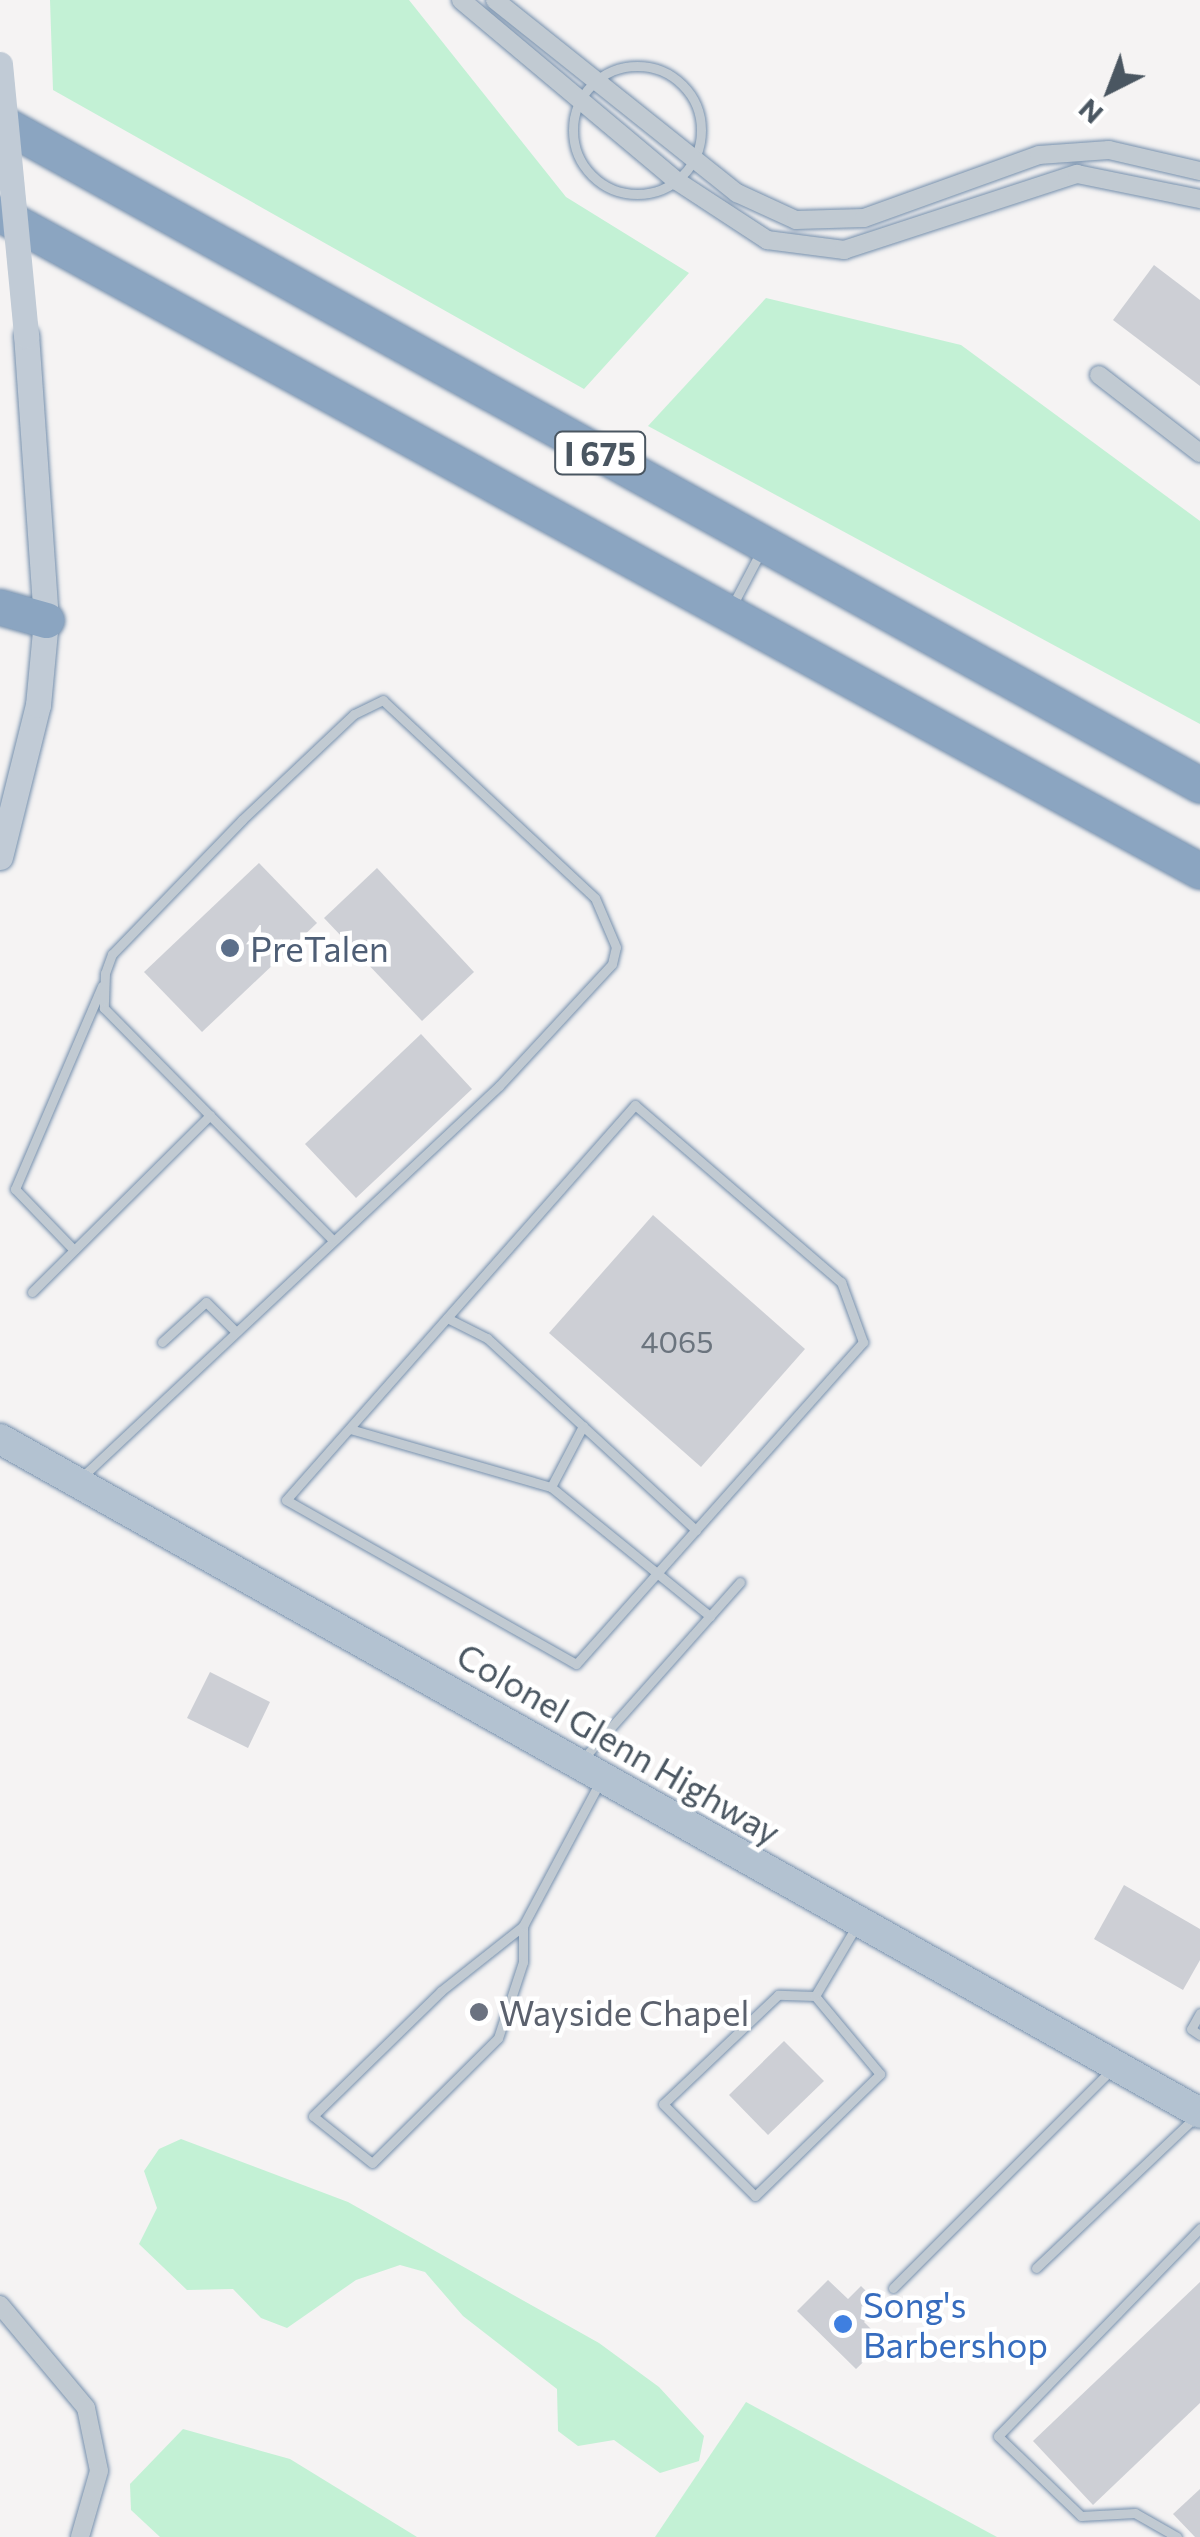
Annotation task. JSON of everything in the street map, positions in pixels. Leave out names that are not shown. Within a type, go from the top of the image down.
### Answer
[{"type":"highway","name":"I 675","points":[[0,122],[1200,785]]},
{"type":"highway","name":"I 675","points":[[0,214],[1200,871]]},
{"type":"highway","points":[[0,607],[46,620]]},
{"type":"main road","points":[[0,64],[26,336],[46,620],[35,721],[0,857]]},
{"type":"main road","name":"Colonel Glenn Highway","points":[[0,1439],[1200,2113]]},
{"type":"street","points":[[461,0],[677,181],[767,240],[844,250],[1077,174],[1200,199]]},
{"type":"street","points":[[495,0],[698,153],[763,210],[834,224],[1038,155],[1109,150],[1200,171]]},
{"type":"street","points":[[1099,375],[1200,453]]},
{"type":"street","points":[[0,2306],[86,2408],[99,2471],[80,2537]]},
{"type":"lane","points":[[621,66],[665,70],[700,114],[698,153],[677,181],[630,194],[602,184],[579,158],[579,100],[601,77],[621,66]]},
{"type":"lane","points":[[728,614],[764,544]]},
{"type":"lane","points":[[74,1250],[15,1189],[105,979],[112,954],[374,700],[406,712],[595,898],[616,946],[601,986],[76,1483]]},
{"type":"lane","points":[[105,979],[104,1008],[332,1239]]},
{"type":"lane","points":[[635,1104],[842,1282],[863,1342],[576,1664],[286,1500],[447,1318],[635,1104]]},
{"type":"lane","points":[[32,1292],[210,1115]]},
{"type":"lane","points":[[162,1342],[206,1302],[234,1330]]},
{"type":"lane","points":[[447,1318],[486,1338],[696,1530]]},
{"type":"lane","points":[[551,1487],[583,1426]]},
{"type":"lane","points":[[350,1429],[551,1487],[710,1616]]},
{"type":"lane","points":[[523,1926],[441,1990],[314,2116],[372,2163],[498,2038],[523,1962],[523,1926],[592,1769],[740,1582]]},
{"type":"lane","points":[[815,1996],[858,1922]]},
{"type":"lane","points":[[778,1994],[815,1996],[880,2074],[755,2196],[663,2104],[778,1994]]},
{"type":"lane","points":[[1200,2014],[1191,2030],[1200,2034]]},
{"type":"lane","points":[[893,2288],[1115,2066]]},
{"type":"lane","points":[[1036,2268],[1200,2113]]},
{"type":"lane","points":[[1178,2537],[1136,2513],[1081,2516],[998,2436],[1200,2228]]},
{"type":"green space","points":[[50,0],[409,0],[566,197],[689,273],[584,389],[53,90]]},
{"type":"green space","points":[[766,298],[961,345],[1200,521],[1200,724],[648,426]]},
{"type":"green space","points":[[181,2139],[348,2202],[599,2343],[659,2387],[704,2436],[699,2461],[660,2473],[614,2440],[578,2446],[558,2431],[557,2389],[463,2316],[425,2272],[400,2265],[356,2280],[287,2328],[261,2318],[233,2289],[187,2290],[139,2244],[157,2208],[144,2171],[159,2149]]},
{"type":"green space","points":[[746,2402],[997,2537],[655,2537]]},
{"type":"green space","points":[[183,2429],[290,2459],[417,2537],[160,2537],[131,2510],[130,2484]]},
{"type":"building","points":[[1154,265],[1200,300],[1200,386],[1113,320]]},
{"type":"building","name":"PreTalen","points":[[259,863],[317,923],[202,1032],[144,972]]},
{"type":"building","points":[[377,868],[474,972],[422,1021],[324,918]]},
{"type":"building","points":[[421,1034],[472,1089],[356,1198],[305,1144]]},
{"type":"building","points":[[653,1215],[805,1349],[701,1467],[549,1333]]},
{"type":"building","points":[[210,1672],[270,1702],[248,1748],[187,1718]]},
{"type":"building","points":[[1124,1885],[1200,1929],[1200,1960],[1183,1990],[1094,1939]]},
{"type":"building","points":[[784,2041],[824,2081],[768,2135],[729,2095]]},
{"type":"building","points":[[828,2280],[848,2299],[861,2286],[880,2305],[864,2322],[884,2342],[856,2369],[797,2311]]},
{"type":"building","points":[[1200,2282],[1200,2403],[1093,2505],[1033,2441]]},
{"type":"building","points":[[1200,2489],[1200,2537],[1195,2537],[1173,2514]]},
{"type":"place","name":"PreTalen","points":[[230,948]]},
{"type":"place","name":"Wayside Chapel","points":[[479,2012]]},
{"type":"place","name":"Song's Barbershop","points":[[843,2324]]}]
